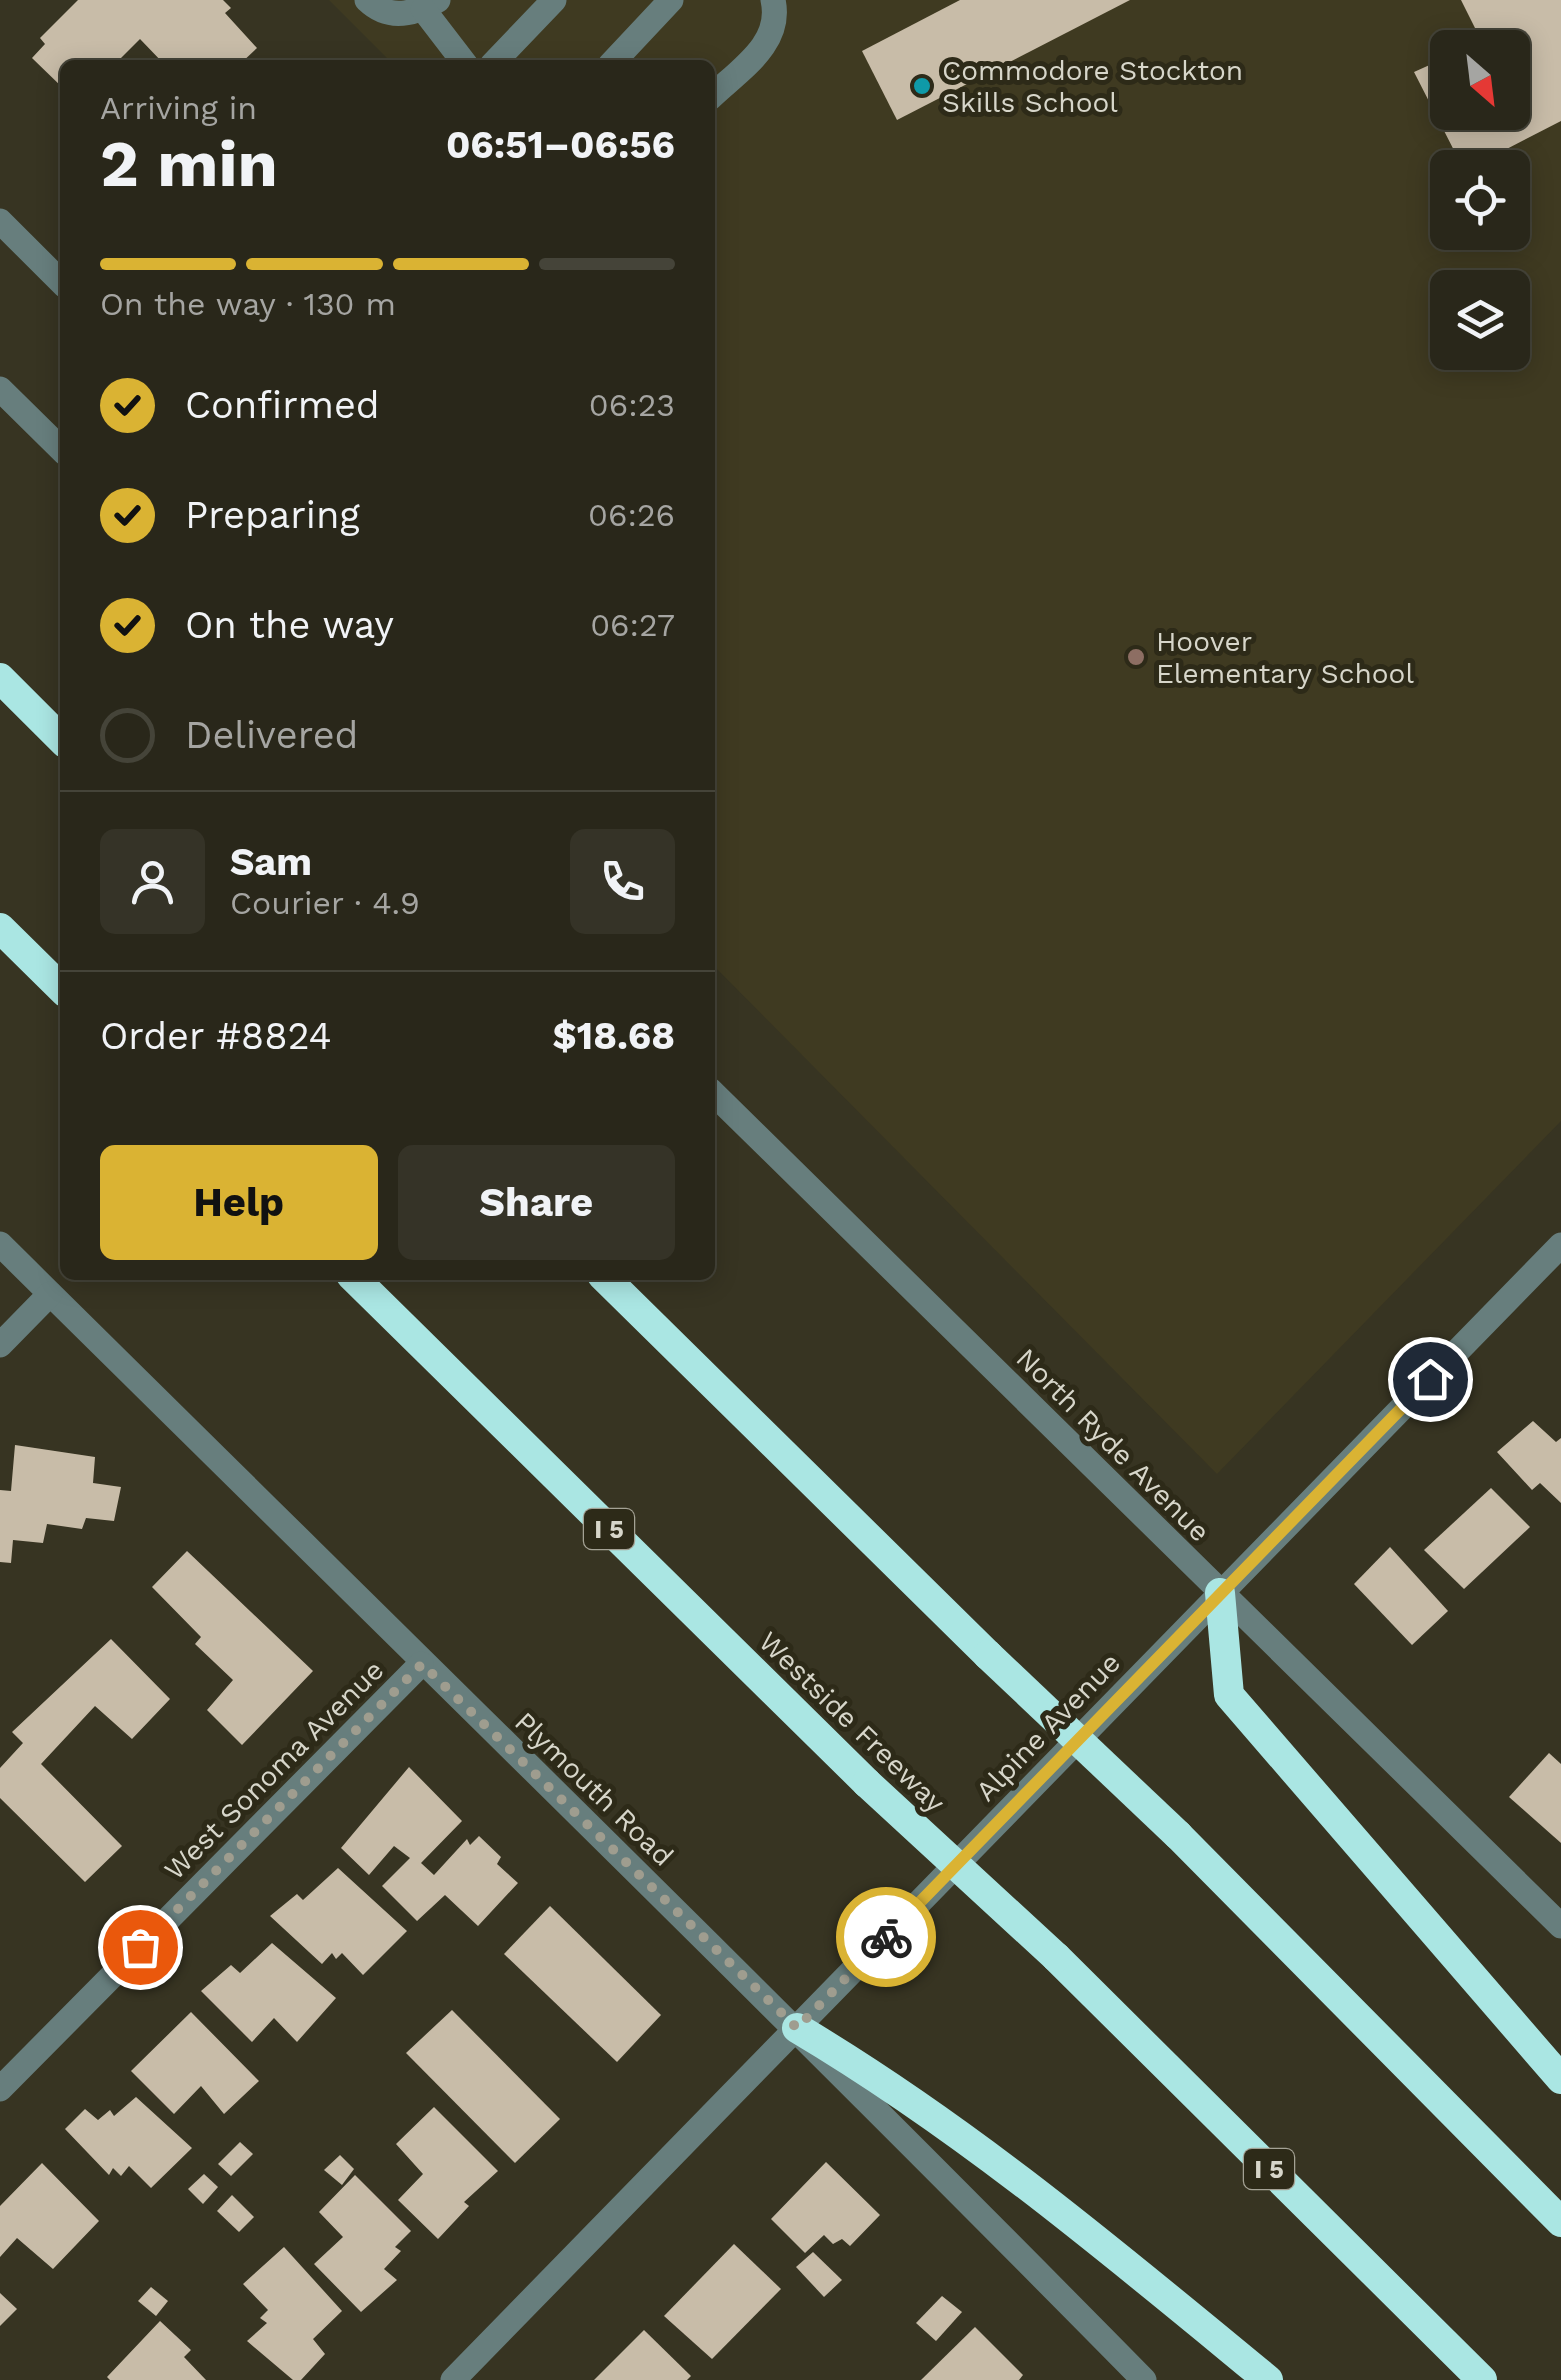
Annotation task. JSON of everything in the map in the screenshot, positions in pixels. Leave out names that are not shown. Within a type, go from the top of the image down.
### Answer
[{"type":"highway","points":[[0,678],[60,738]]},
{"type":"highway","points":[[0,928],[60,987]]},
{"type":"highway","name":"Westside Freeway","points":[[357,1280],[866,1784],[1056,1958],[1482,2380]]},
{"type":"highway","points":[[607,1280],[1178,1836],[1561,2222]]},
{"type":"highway","points":[[1220,1593],[1229,1695],[1561,2079]]},
{"type":"highway","points":[[797,2028],[889,2082],[1052,2202],[1268,2380]]},
{"type":"street","points":[[367,0],[376,8],[398,14],[430,5],[463,60]]},
{"type":"street","points":[[497,60],[554,0]]},
{"type":"street","points":[[615,60],[671,0]]},
{"type":"street","points":[[715,93],[770,37],[776,27],[773,0]]},
{"type":"street","points":[[0,221],[60,281]]},
{"type":"street","points":[[0,389],[60,442]]},
{"type":"street","name":"North Ryde Avenue","points":[[715,1095],[1561,1926]]},
{"type":"street","name":"Plymouth Road","points":[[0,1244],[422,1664],[797,2028],[1144,2380]]},
{"type":"street","name":"Alpine Avenue","points":[[453,2380],[1561,1245]]},
{"type":"street","points":[[0,1345],[50,1294]]},
{"type":"street","name":"West Sonoma Avenue","points":[[0,2089],[422,1664]]},
{"type":"shaded area","name":"Hoover Elementary School","points":[[329,0],[1561,0],[1561,1121],[1217,1474],[715,967],[715,60],[389,60]]},
{"type":"building","points":[[78,0],[223,0],[231,8],[225,13],[257,48],[244,60],[160,60],[140,39],[119,60],[60,60],[60,85],[32,58],[45,44],[40,38]]},
{"type":"building","name":"Commodore Stockton Skills School","points":[[960,0],[1130,0],[897,120],[862,51]]},
{"type":"building","points":[[1461,0],[1561,0],[1561,121],[1505,150],[1454,150],[1444,130],[1530,130],[1530,30],[1476,30]]},
{"type":"building","points":[[1430,65],[1430,103],[1414,72]]},
{"type":"building","points":[[1533,1421],[1556,1442],[1561,1438],[1561,1503],[1540,1483],[1532,1490],[1497,1452]]},
{"type":"building","points":[[15,1445],[95,1457],[93,1483],[121,1487],[114,1521],[86,1518],[82,1529],[47,1524],[43,1543],[13,1540],[11,1563],[0,1562],[0,1490],[11,1491]]},
{"type":"building","points":[[1491,1488],[1530,1527],[1464,1589],[1424,1550]]},
{"type":"building","points":[[1390,1547],[1448,1611],[1412,1645],[1354,1584]]},
{"type":"building","points":[[187,1551],[313,1671],[242,1745],[207,1710],[233,1680],[195,1644],[201,1637],[152,1587]]},
{"type":"building","points":[[111,1639],[170,1699],[132,1739],[95,1706],[41,1764],[122,1846],[85,1882],[0,1798],[0,1768],[23,1743],[12,1732]]},
{"type":"building","points":[[1549,1753],[1561,1764],[1561,1843],[1509,1797]]},
{"type":"building","points":[[409,1767],[462,1821],[421,1863],[434,1875],[467,1839],[470,1845],[479,1836],[501,1857],[497,1864],[518,1883],[478,1926],[445,1895],[417,1921],[382,1886],[410,1858],[394,1846],[369,1875],[341,1848]]},
{"type":"building","points":[[338,1868],[407,1931],[363,1975],[342,1953],[336,1959],[332,1953],[322,1964],[270,1916],[297,1894],[303,1900]]},
{"type":"building","points":[[550,1906],[661,2015],[617,2062],[504,1954]]},
{"type":"building","points":[[272,1943],[336,1998],[297,2042],[274,2018],[252,2042],[201,1991],[231,1965],[240,1973]]},
{"type":"building","points":[[452,2010],[560,2119],[515,2163],[406,2053]]},
{"type":"building","points":[[191,2012],[259,2081],[224,2114],[201,2086],[174,2114],[131,2071]]},
{"type":"building","points":[[136,2097],[192,2148],[151,2188],[129,2166],[121,2176],[113,2168],[109,2175],[65,2129],[85,2109],[98,2120],[110,2110],[114,2116]]},
{"type":"building","points":[[434,2107],[498,2171],[464,2202],[469,2206],[438,2239],[398,2200],[423,2174],[396,2144]]},
{"type":"building","points":[[240,2142],[253,2154],[231,2176],[218,2164]]},
{"type":"building","points":[[340,2155],[354,2169],[342,2185],[324,2170]]},
{"type":"building","points":[[826,2162],[880,2215],[850,2246],[842,2239],[833,2244],[824,2235],[805,2253],[771,2219]]},
{"type":"building","points":[[42,2163],[99,2221],[53,2269],[17,2238],[0,2257],[0,2206]]},
{"type":"building","points":[[204,2174],[218,2187],[203,2204],[188,2189]]},
{"type":"building","points":[[355,2175],[411,2231],[395,2247],[401,2251],[384,2269],[397,2280],[361,2312],[314,2264],[343,2237],[319,2212]]},
{"type":"building","points":[[232,2195],[254,2217],[239,2232],[217,2211]]},
{"type":"building","points":[[734,2244],[781,2289],[712,2359],[664,2316]]},
{"type":"building","points":[[284,2247],[342,2311],[313,2339],[325,2354],[301,2380],[293,2380],[247,2341],[267,2323],[260,2318],[268,2310],[243,2284]]},
{"type":"building","points":[[813,2252],[842,2280],[824,2297],[796,2267]]},
{"type":"building","points":[[151,2287],[168,2301],[156,2316],[138,2301]]},
{"type":"building","points":[[0,2293],[17,2309],[0,2326]]},
{"type":"building","points":[[942,2296],[962,2312],[936,2341],[916,2323]]},
{"type":"building","points":[[160,2321],[191,2350],[184,2357],[206,2380],[110,2380],[107,2377]]},
{"type":"building","points":[[975,2327],[1023,2375],[1019,2380],[921,2380]]},
{"type":"building","points":[[644,2330],[691,2376],[687,2380],[594,2380]]},
{"type":"way so far","points":[[140,1947],[422,1664],[797,2028],[886,1937]]},
{"type":"place","name":"Commodore Stockton Skills School","points":[[922,86]]},
{"type":"place","name":"Hoover Elementary School","points":[[1136,657]]},
{"type":"route","points":[[886,1937],[1430,1379]]}]
